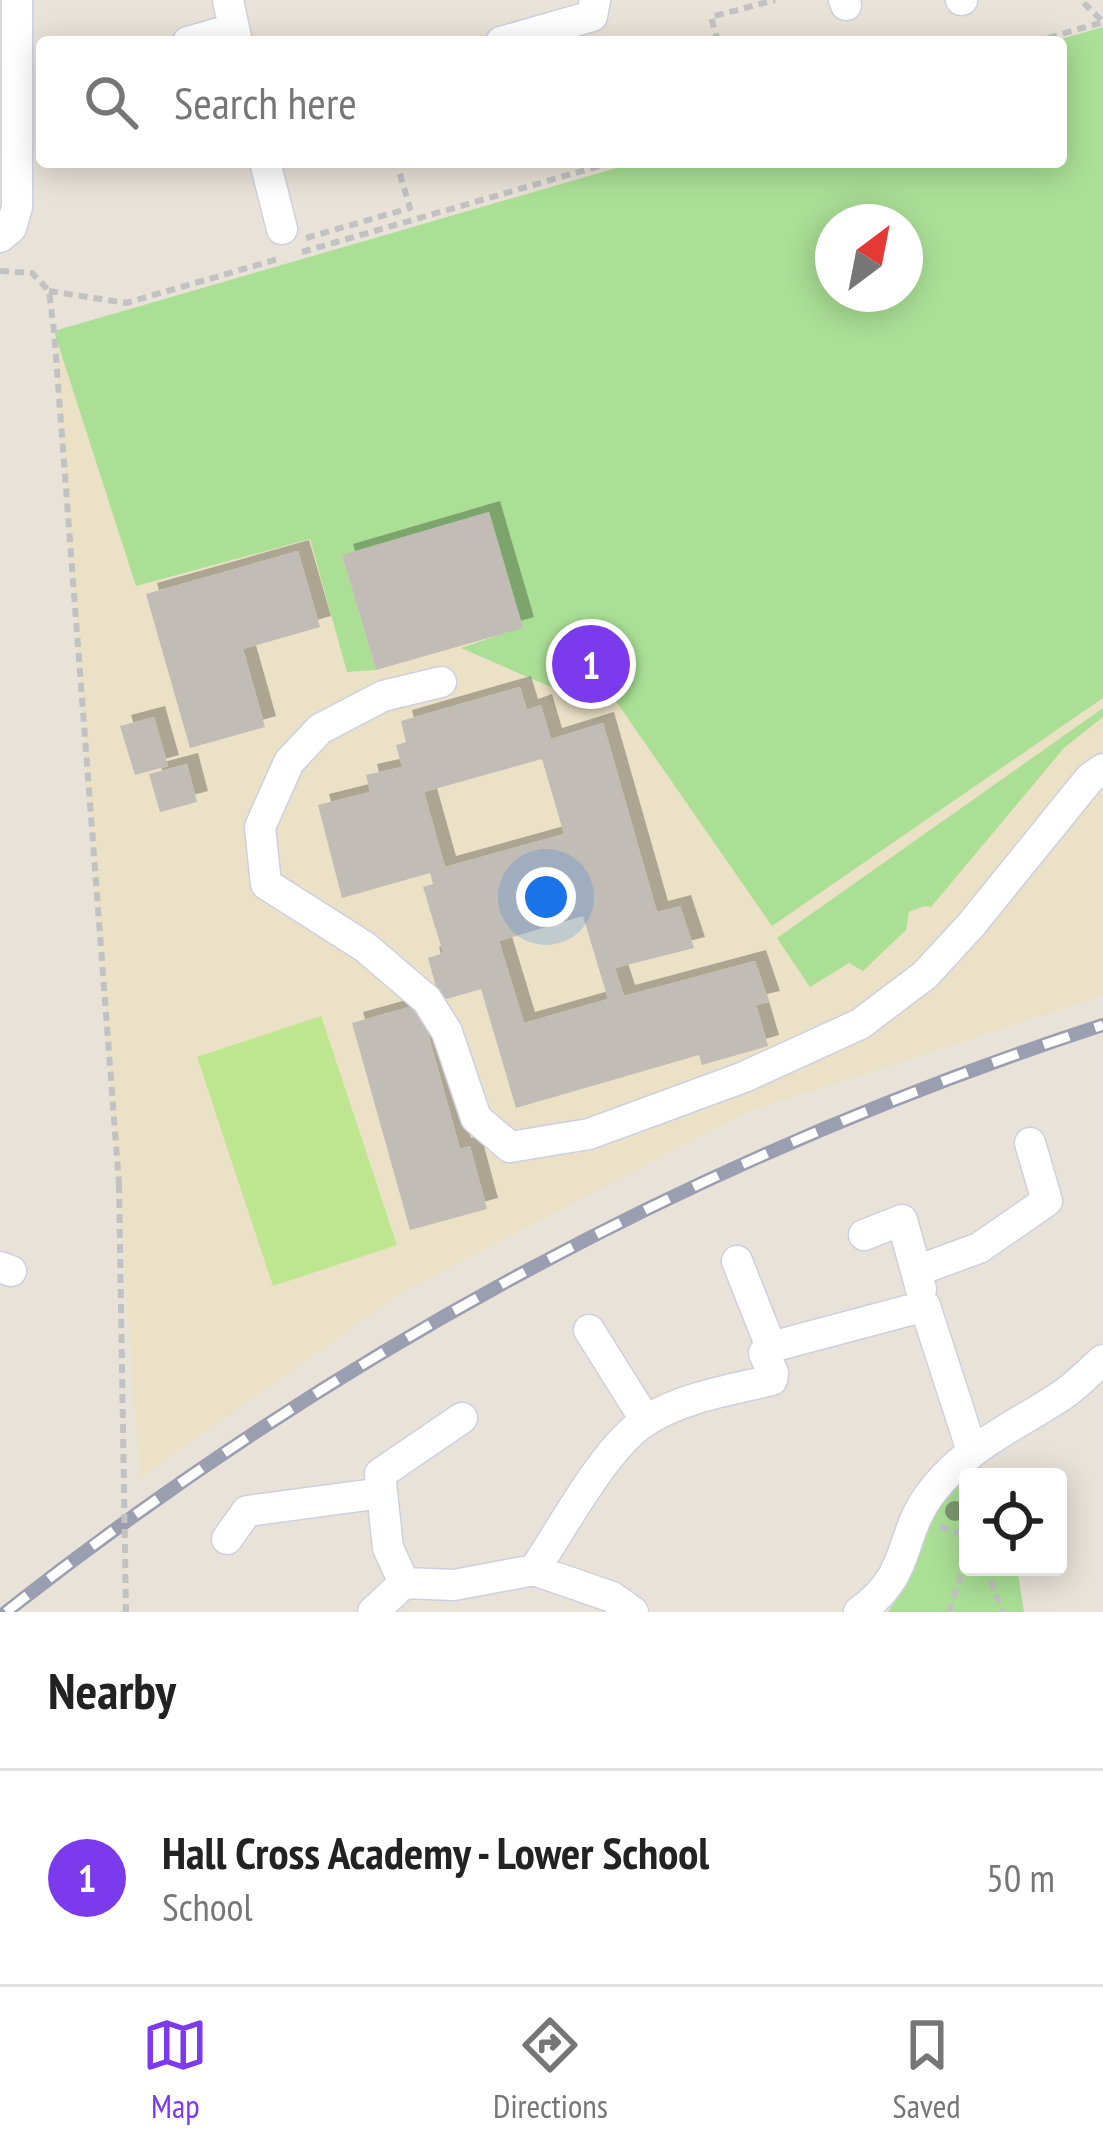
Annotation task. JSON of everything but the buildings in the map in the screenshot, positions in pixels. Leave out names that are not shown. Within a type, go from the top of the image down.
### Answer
[{"type":"street","points":[[0,237],[10,227],[17,207],[31,69],[17,0]]},
{"type":"street","points":[[522,36],[592,16],[596,0]]},
{"type":"street","points":[[203,36],[233,24]]},
{"type":"street","points":[[267,168],[282,229]]},
{"type":"street","points":[[441,682],[383,696],[320,729],[289,761],[260,827],[266,884],[365,947],[427,1000],[447,1032],[476,1118],[510,1147],[590,1134],[744,1077],[860,1024],[925,975],[971,926],[1090,778],[1103,769]]},
{"type":"street","points":[[916,1271],[979,1248],[1047,1201],[1030,1143]]},
{"type":"street","points":[[864,1234],[902,1220],[972,1450]]},
{"type":"street","points":[[737,1261],[771,1347]]},
{"type":"street","points":[[534,1570],[617,1445],[646,1420],[688,1402],[772,1380],[764,1353],[771,1347],[926,1306]]},
{"type":"street","points":[[589,1330],[646,1420]]},
{"type":"street","points":[[859,1612],[884,1594],[900,1567],[914,1518],[935,1486],[972,1450],[1065,1394],[1103,1360]]},
{"type":"street","points":[[404,1583],[388,1548],[380,1474],[462,1418]]},
{"type":"street","points":[[227,1539],[247,1511],[382,1493]]},
{"type":"street","points":[[373,1612],[404,1583],[454,1585],[534,1570],[612,1597],[633,1612]]},
{"type":"path","points":[[716,36],[711,17],[775,0]]},
{"type":"path","points":[[1055,36],[1103,22],[1081,0]]},
{"type":"path","points":[[0,271],[32,273],[49,291],[126,304],[592,168]]},
{"type":"path","points":[[282,229],[294,242],[410,208],[399,171]]},
{"type":"path","points":[[49,291],[119,1184],[126,1612]]},
{"type":"path","points":[[949,1612],[961,1576]]},
{"type":"path","points":[[989,1576],[1003,1612]]},
{"type":"shaded area","points":[[1103,27],[1103,996],[750,1111],[406,1290],[140,1478],[54,331],[616,168],[1067,168],[1067,37]]},
{"type":"green space","points":[[1103,27],[1103,698],[772,926],[604,684],[567,694],[461,648],[522,627],[342,555],[376,670],[347,672],[310,539],[136,586],[54,331],[616,168],[1067,168],[1067,37]]},
{"type":"green space","points":[[1103,708],[1103,717],[1064,748],[931,907],[909,912],[906,930],[863,971],[849,963],[810,987],[777,938]]},
{"type":"green space","points":[[321,1016],[397,1245],[273,1286],[197,1057]]},
{"type":"green space","points":[[959,1483],[959,1576],[1018,1576],[1024,1612],[888,1612],[931,1521]]},
{"type":"railway","points":[[6,1612],[260,1429],[393,1346],[529,1270],[668,1199],[810,1135],[1103,1025]]},
{"type":"place","name":"Hall Cross Academy - Lower School","points":[[591,664]]}]
